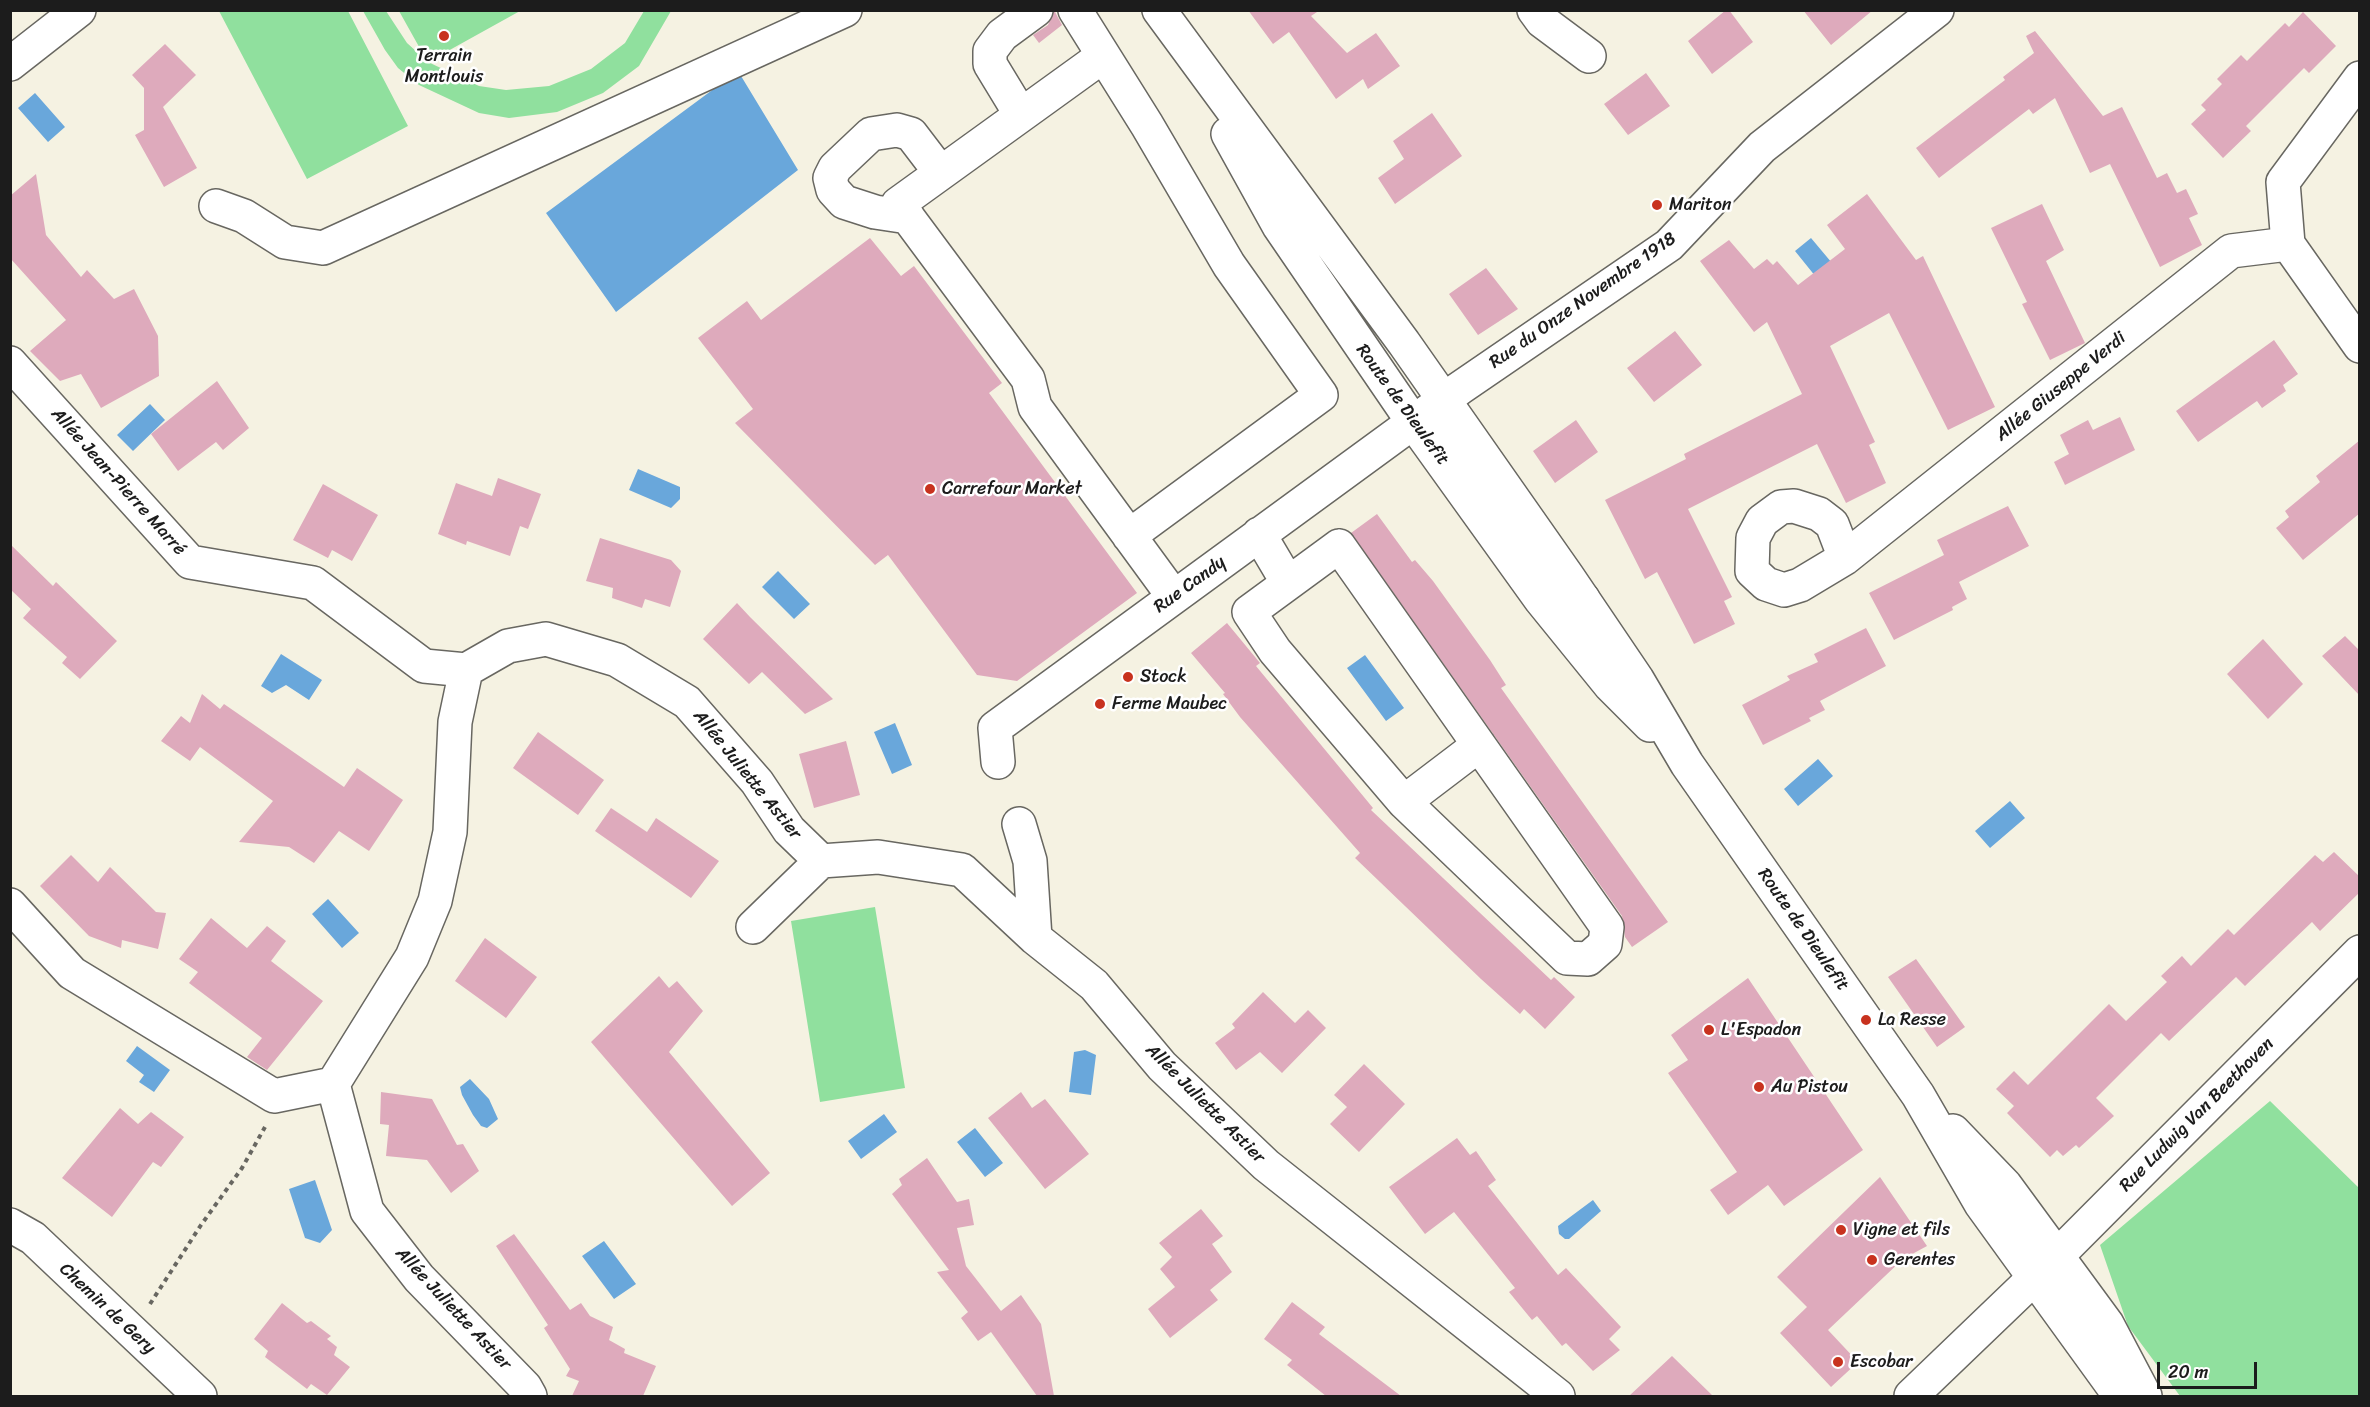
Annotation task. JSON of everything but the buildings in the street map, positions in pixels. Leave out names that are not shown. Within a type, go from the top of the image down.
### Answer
[{"type":"street","points":[[10,64],[79,10]]},
{"type":"street","points":[[216,206],[244,216],[285,243],[322,248],[845,10]]},
{"type":"street","points":[[1021,115],[990,64],[990,51],[1002,35],[1036,10]]},
{"type":"street","points":[[1075,10],[1148,125],[1229,265],[1321,395],[1129,536]]},
{"type":"street","points":[[1534,10],[1542,21],[1589,56]]},
{"type":"street","name":"Rue du Onze Novembre 1918","points":[[1413,422],[1575,306],[1669,245],[1762,147],[1937,10]]},
{"type":"street","name":"Route de Dieulefit","points":[[1160,12],[1404,343],[1583,599],[1637,678],[1688,764],[1918,1095],[1981,1204],[2120,1396]]},
{"type":"street","name":"Route de Dieulefit","points":[[1160,12],[1279,226],[1413,422],[1541,600],[1611,685],[1688,764]]},
{"type":"street","points":[[1103,56],[898,204],[1028,379],[1035,407],[1174,597]]},
{"type":"street","points":[[2360,78],[2283,182],[2288,244],[2360,346]]},
{"type":"street","points":[[908,217],[875,212],[844,202],[833,190],[830,177],[835,168],[872,134],[897,130],[911,134],[940,172]]},
{"type":"street","name":"Allée Giuseppe Verdi","points":[[1845,558],[2231,252],[2288,244]]},
{"type":"street","points":[[1404,343],[1412,385],[1413,422],[1444,438],[1468,464],[1551,582],[1583,599]]},
{"type":"street","name":"Allée Jean-Pierre Marré","points":[[10,363],[190,562],[313,583],[424,666],[466,670]]},
{"type":"street","name":"Rue Candy","points":[[998,762],[995,728],[1413,422]]},
{"type":"street","points":[[1259,534],[1288,584]]},
{"type":"street","points":[[1339,546],[1479,745],[1607,927],[1605,944],[1588,959],[1567,958],[1404,802],[1275,651],[1249,612],[1339,546]]},
{"type":"street","name":"Allée Juliette Astier","points":[[466,670],[508,646],[546,639],[617,660],[687,702],[757,782],[789,830],[821,861],[878,856],[962,870],[1035,938],[1094,985],[1162,1066],[1266,1165],[1558,1396]]},
{"type":"street","points":[[10,905],[72,973],[274,1096],[333,1084],[412,957],[435,901],[450,832],[455,722],[466,670]]},
{"type":"street","points":[[1404,802],[1479,745]]},
{"type":"street","points":[[1019,824],[1030,861],[1035,938]]},
{"type":"street","points":[[753,927],[821,861]]},
{"type":"street","name":"Rue Ludwig Van Beethoven","points":[[1911,1396],[2057,1256],[2360,952]]},
{"type":"street","name":"Allée Juliette Astier","points":[[333,1084],[367,1211],[419,1278],[525,1387],[530,1396]]},
{"type":"street","name":"Route de Dieulefit","points":[[1918,1095],[2005,1185],[2107,1324],[2145,1396]]},
{"type":"street","name":"Chemin de Gery","points":[[10,1225],[33,1239],[200,1396]]},
{"type":"path","points":[[132,1333],[201,1225],[242,1168],[284,1094]]},
{"type":"green space","points":[[219,11],[348,11],[408,126],[307,179]]},
{"type":"green space","points":[[363,11],[386,11],[407,43],[427,61],[399,11],[520,11],[428,62],[479,86],[506,90],[549,86],[591,69],[625,43],[644,11],[671,11],[639,66],[603,93],[557,112],[509,118],[479,113],[419,85],[398,68]]},
{"type":"green space","points":[[875,907],[905,1088],[820,1102],[791,921]]},
{"type":"green space","points":[[2270,1101],[2359,1188],[2359,1396],[2180,1396],[2128,1326],[2100,1245]]},
{"type":"water","points":[[738,71],[798,170],[616,312],[546,213]]},
{"type":"water","points":[[35,93],[65,127],[48,142],[18,108]]},
{"type":"water","points":[[1811,238],[1837,269],[1820,282],[1795,251]]},
{"type":"water","points":[[150,404],[165,420],[133,451],[117,435]]},
{"type":"water","points":[[638,469],[680,487],[680,499],[671,508],[629,490]]},
{"type":"water","points":[[778,571],[810,604],[794,619],[762,587]]},
{"type":"water","points":[[281,654],[322,680],[309,700],[286,685],[272,693],[261,686]]},
{"type":"water","points":[[1365,655],[1404,708],[1386,721],[1347,668]]},
{"type":"water","points":[[895,723],[912,765],[892,774],[874,732]]},
{"type":"water","points":[[1818,759],[1833,776],[1798,806],[1784,789]]},
{"type":"water","points":[[2010,801],[2025,818],[1990,848],[1975,831]]},
{"type":"water","points":[[328,899],[359,933],[342,948],[312,914]]},
{"type":"water","points":[[137,1046],[170,1070],[154,1092],[139,1082],[144,1075],[126,1061]]},
{"type":"water","points":[[1085,1050],[1096,1055],[1091,1095],[1069,1092],[1074,1052]]},
{"type":"water","points":[[470,1079],[489,1099],[498,1119],[487,1128],[481,1126],[462,1095],[460,1087]]},
{"type":"water","points":[[884,1114],[897,1132],[861,1159],[848,1141]]},
{"type":"water","points":[[975,1128],[1003,1163],[985,1177],[957,1142]]},
{"type":"water","points":[[315,1180],[332,1230],[320,1243],[305,1238],[289,1189]]},
{"type":"water","points":[[1593,1200],[1601,1211],[1569,1239],[1559,1234],[1558,1226]]},
{"type":"water","points":[[604,1241],[636,1284],[614,1299],[582,1256]]},
{"type":"place","name":"Terrain Montlouis","points":[[444,36]]},
{"type":"place","name":"Mariton","points":[[1657,205]]},
{"type":"place","name":"Carrefour Market","points":[[930,489]]},
{"type":"place","name":"Stock","points":[[1128,677]]},
{"type":"place","name":"Ferme Maubec","points":[[1100,704]]},
{"type":"place","name":"La Resse","points":[[1866,1020]]},
{"type":"place","name":"L'Espadon","points":[[1709,1030]]},
{"type":"place","name":"Au Pistou","points":[[1759,1087]]},
{"type":"place","name":"Vigne et fils","points":[[1841,1230]]},
{"type":"place","name":"Gerentes","points":[[1872,1260]]},
{"type":"place","name":"Escobar","points":[[1838,1362]]}]
